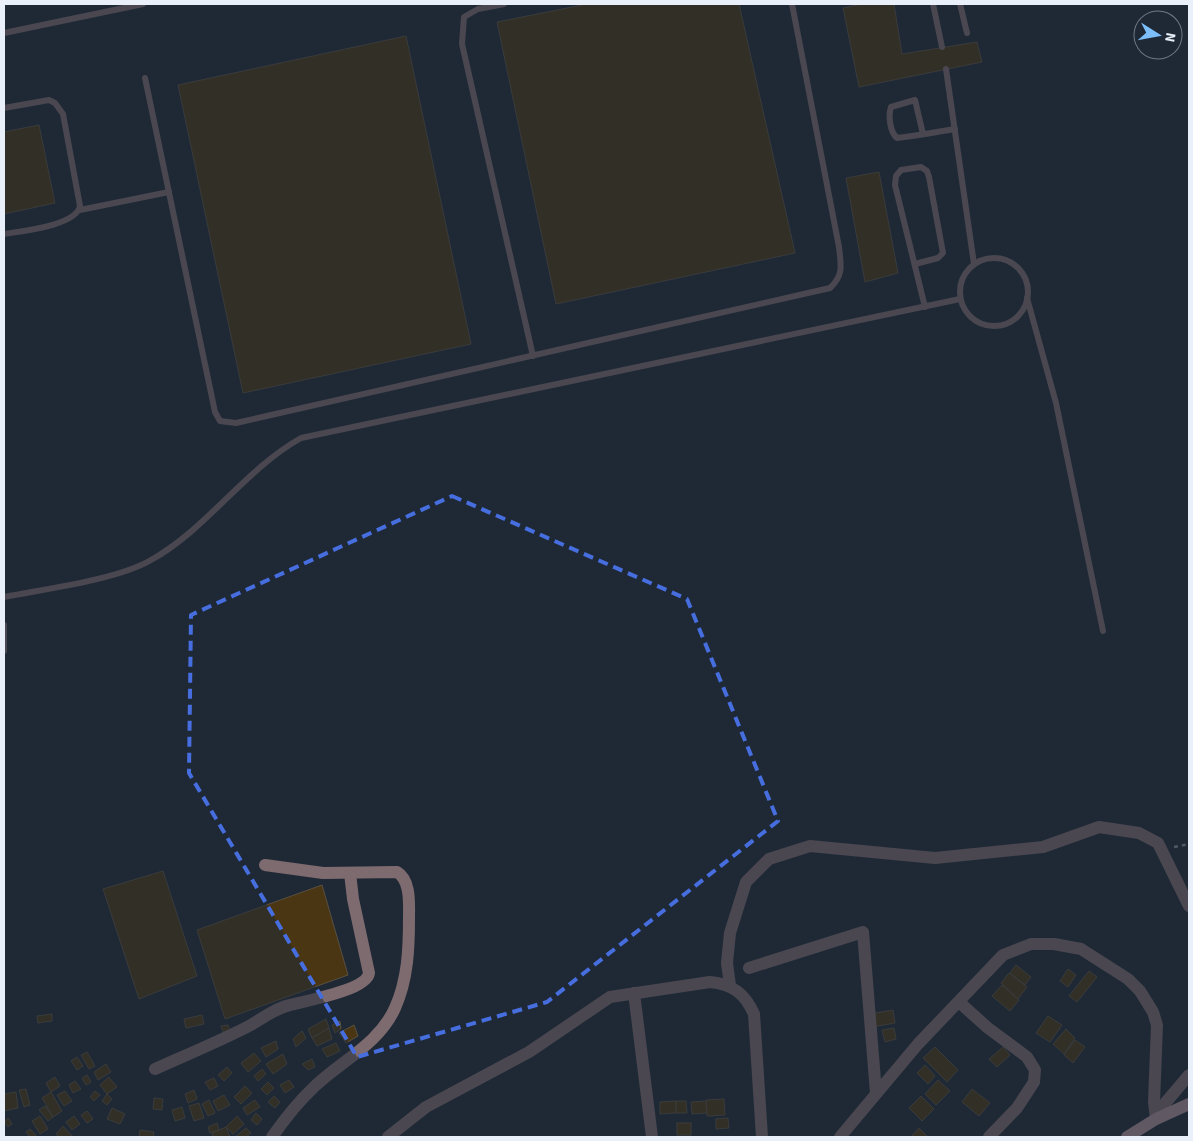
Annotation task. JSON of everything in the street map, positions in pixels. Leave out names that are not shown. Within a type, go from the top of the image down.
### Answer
[{"type":"main road","points":[[1127,1137],[1156,1117],[1189,1104]]},
{"type":"street","points":[[730,986],[727,963],[730,933],[746,882],[769,859],[810,846],[935,858],[1043,847],[1099,827],[1138,833],[1158,843],[1189,906]]},
{"type":"street","points":[[265,865],[323,873],[397,872],[404,879],[408,897],[409,952],[404,980],[396,1007],[384,1027],[367,1044],[314,1087],[272,1137]]},
{"type":"street","points":[[155,1069],[248,1027],[282,1007],[328,996],[356,986],[367,978],[369,973],[353,899],[350,872]]},
{"type":"street","points":[[749,968],[863,932],[876,1093]]},
{"type":"street","points":[[840,1137],[918,1044],[1003,955],[1016,948],[1031,944],[1081,949],[1128,979],[1140,991],[1153,1012],[1157,1025],[1156,1117]]},
{"type":"street","points":[[388,1137],[426,1107],[529,1052],[610,998],[710,982],[730,986],[744,996],[754,1014],[762,1137]]},
{"type":"street","points":[[634,994],[652,1137]]},
{"type":"street","points":[[959,1002],[988,1028],[1027,1057],[1035,1070],[1034,1082],[1017,1108],[989,1137]]},
{"type":"street","points":[[1156,1117],[1189,1075]]},
{"type":"lane","points":[[4,33],[143,4]]},
{"type":"lane","points":[[504,4],[478,8],[464,17],[462,44],[533,356]]},
{"type":"lane","points":[[145,78],[215,412],[220,421],[231,423],[244,422],[824,291],[840,278],[842,270],[833,208],[792,4]]},
{"type":"lane","points":[[933,4],[942,47]]},
{"type":"lane","points":[[960,4],[967,33]]},
{"type":"lane","points":[[946,69],[974,264]]},
{"type":"lane","points":[[4,108],[49,100],[58,107],[62,114],[70,146],[80,210]]},
{"type":"lane","points":[[923,134],[915,100],[891,107],[889,114],[896,137],[923,134],[955,129]]},
{"type":"lane","points":[[915,264],[942,256],[944,249],[929,177],[921,167],[901,170],[895,180],[924,307]]},
{"type":"lane","points":[[4,234],[66,220],[74,217],[80,210],[169,192]]},
{"type":"lane","points":[[1027,298],[1022,310],[1013,320],[988,325],[975,320],[966,311],[960,299],[960,286],[965,273],[974,264],[987,258],[1000,258],[1012,263],[1022,272],[1027,284],[1027,298],[1056,403],[1103,631]]},
{"type":"lane","points":[[4,598],[111,574],[149,562],[172,547],[277,452],[301,438],[960,299]]},
{"type":"lane","points":[[4,624],[6,641],[4,651]]},
{"type":"highlighted area","points":[[452,496],[687,599],[778,821],[547,1002],[357,1057],[189,773],[191,615]]},
{"type":"building","points":[[587,4],[739,4],[795,253],[556,304],[497,22]]},
{"type":"building","points":[[862,4],[894,4],[902,54],[977,42],[982,62],[859,87],[843,8]]},
{"type":"building","points":[[406,36],[471,344],[243,393],[178,85]]},
{"type":"building","points":[[39,125],[55,203],[4,214],[4,132]]},
{"type":"building","points":[[879,172],[898,273],[865,282],[846,178]]},
{"type":"building","points":[[163,871],[197,976],[139,999],[103,889]]},
{"type":"building","points":[[322,885],[348,975],[225,1019],[197,930]]},
{"type":"building","points":[[1016,965],[1031,977],[1025,985],[1010,973]]},
{"type":"building","points":[[1068,969],[1076,975],[1068,987],[1060,981]]},
{"type":"building","points":[[1089,971],[1097,977],[1077,1002],[1069,996]]},
{"type":"building","points":[[1009,973],[1027,987],[1018,999],[1001,983]]},
{"type":"building","points":[[1002,985],[1019,1000],[1010,1011],[992,996]]},
{"type":"building","points":[[893,1010],[895,1023],[872,1027],[870,1014]]},
{"type":"building","points":[[52,1014],[52,1021],[38,1023],[37,1016]]},
{"type":"building","points":[[202,1015],[204,1024],[186,1028],[184,1019]]},
{"type":"building","points":[[1048,1016],[1062,1025],[1050,1042],[1036,1033]]},
{"type":"building","points":[[326,1019],[329,1028],[312,1038],[308,1029]]},
{"type":"building","points":[[340,1021],[341,1029],[335,1033],[332,1025]]},
{"type":"building","points":[[228,1025],[230,1032],[224,1034],[221,1026]]},
{"type":"building","points":[[354,1025],[358,1036],[346,1043],[339,1033]]},
{"type":"building","points":[[329,1028],[332,1039],[317,1046],[312,1038]]},
{"type":"building","points":[[894,1028],[896,1039],[885,1042],[882,1030]]},
{"type":"building","points":[[1066,1029],[1075,1038],[1064,1054],[1053,1044]]},
{"type":"building","points":[[302,1031],[306,1038],[296,1047],[293,1039]]},
{"type":"building","points":[[1075,1040],[1085,1047],[1073,1063],[1064,1055]]},
{"type":"building","points":[[276,1041],[278,1049],[266,1057],[261,1048]]},
{"type":"building","points":[[336,1043],[340,1051],[327,1057],[322,1049]]},
{"type":"building","points":[[935,1047],[958,1070],[947,1082],[923,1058]]},
{"type":"building","points":[[1003,1047],[1010,1055],[997,1067],[989,1059]]},
{"type":"building","points":[[87,1052],[95,1066],[89,1069],[81,1055]]},
{"type":"building","points":[[254,1053],[261,1061],[248,1072],[241,1063]]},
{"type":"building","points":[[283,1054],[287,1064],[273,1074],[266,1064]]},
{"type":"building","points":[[77,1057],[83,1066],[77,1070],[71,1061]]},
{"type":"building","points":[[312,1059],[315,1067],[308,1070],[302,1064]]},
{"type":"building","points":[[106,1064],[111,1072],[98,1080],[94,1072]]},
{"type":"building","points":[[925,1065],[935,1076],[928,1084],[917,1073]]},
{"type":"building","points":[[227,1067],[232,1073],[224,1081],[218,1075]]},
{"type":"building","points":[[262,1069],[266,1074],[258,1081],[254,1076]]},
{"type":"building","points":[[87,1075],[91,1082],[86,1085],[82,1078]]},
{"type":"building","points":[[55,1077],[60,1086],[51,1092],[46,1083]]},
{"type":"building","points":[[109,1077],[117,1087],[107,1094],[100,1085]]},
{"type":"building","points":[[214,1078],[218,1086],[210,1090],[205,1082]]},
{"type":"building","points":[[289,1080],[294,1087],[285,1093],[280,1085]]},
{"type":"building","points":[[938,1080],[950,1091],[936,1105],[925,1094]]},
{"type":"building","points":[[75,1081],[81,1089],[73,1093],[69,1085]]},
{"type":"building","points":[[268,1082],[274,1088],[267,1095],[261,1089]]},
{"type":"building","points":[[245,1086],[252,1093],[241,1104],[234,1097]]},
{"type":"building","points":[[26,1089],[30,1105],[24,1107],[19,1090]]},
{"type":"building","points":[[972,1089],[990,1103],[979,1116],[962,1102]]},
{"type":"building","points":[[194,1090],[197,1099],[188,1103],[185,1094]]},
{"type":"building","points":[[65,1091],[72,1101],[64,1106],[57,1095]]},
{"type":"building","points":[[95,1091],[100,1095],[94,1101],[90,1097]]},
{"type":"building","points":[[16,1092],[18,1108],[4,1111],[4,1094]]},
{"type":"building","points":[[51,1092],[62,1111],[53,1117],[42,1098]]},
{"type":"building","points":[[107,1094],[112,1099],[107,1105],[102,1101]]},
{"type":"building","points":[[224,1095],[230,1105],[218,1111],[213,1101]]},
{"type":"building","points":[[274,1096],[280,1102],[275,1108],[268,1102]]},
{"type":"building","points":[[921,1096],[934,1109],[922,1121],[909,1108]]},
{"type":"building","points":[[154,1098],[163,1099],[162,1110],[153,1109]]},
{"type":"building","points":[[724,1099],[725,1115],[707,1116],[706,1100]]},
{"type":"building","points":[[209,1100],[215,1113],[208,1116],[202,1104]]},
{"type":"building","points":[[255,1100],[260,1107],[247,1115],[243,1108]]},
{"type":"building","points":[[676,1101],[676,1113],[660,1114],[660,1102]]},
{"type":"building","points":[[676,1101],[686,1101],[687,1113],[676,1113]]},
{"type":"building","points":[[706,1101],[707,1113],[692,1114],[691,1102]]},
{"type":"building","points":[[199,1103],[204,1118],[194,1121],[189,1106]]},
{"type":"building","points":[[45,1106],[53,1117],[48,1121],[39,1110]]},
{"type":"building","points":[[182,1107],[185,1118],[175,1121],[172,1110]]},
{"type":"building","points":[[112,1108],[125,1114],[120,1124],[107,1119]]},
{"type":"building","points":[[87,1111],[93,1119],[87,1123],[81,1115]]},
{"type":"building","points":[[256,1113],[262,1119],[257,1125],[251,1120]]},
{"type":"building","points":[[40,1116],[48,1129],[40,1134],[32,1121]]},
{"type":"building","points":[[74,1116],[80,1124],[72,1130],[66,1122]]},
{"type":"building","points":[[237,1116],[244,1124],[233,1134],[226,1127]]},
{"type":"building","points":[[8,1118],[12,1124],[8,1127],[4,1122]]},
{"type":"building","points":[[728,1118],[729,1128],[716,1129],[716,1119]]},
{"type":"building","points":[[217,1123],[219,1130],[210,1133],[208,1127]]},
{"type":"building","points":[[677,1123],[691,1123],[691,1135],[677,1135]]},
{"type":"building","points":[[63,1126],[73,1137],[59,1137],[56,1134]]},
{"type":"building","points":[[226,1127],[230,1137],[213,1137],[212,1133]]},
{"type":"building","points":[[246,1128],[251,1133],[246,1137],[235,1137]]},
{"type":"building","points":[[919,1128],[928,1137],[911,1137]]},
{"type":"building","points":[[30,1129],[36,1135],[34,1137],[30,1137],[26,1132]]},
{"type":"building","points":[[140,1130],[154,1132],[153,1137],[139,1137]]}]
